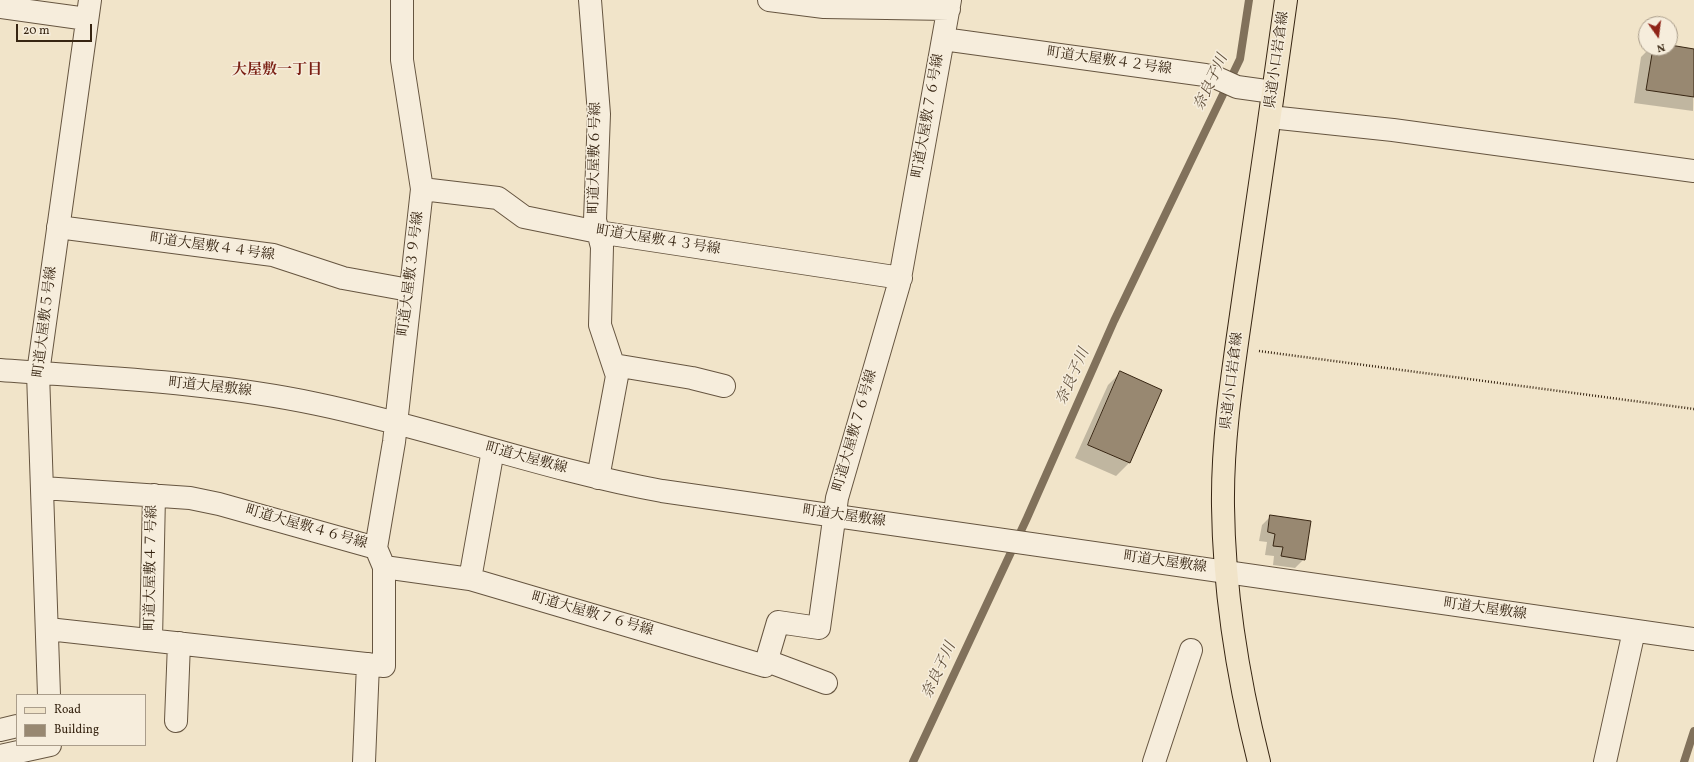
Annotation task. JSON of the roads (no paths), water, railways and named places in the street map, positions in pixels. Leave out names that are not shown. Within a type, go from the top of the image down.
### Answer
[{"type":"main road","name":"県道小口岩倉線","points":[[1259,762],[1246,712],[1239,674],[1227,572],[1223,508],[1223,468],[1237,348],[1286,0]]},
{"type":"street","name":"町道大屋敷３９号線","points":[[380,557],[409,290],[422,189],[402,60],[402,0]]},
{"type":"street","name":"町道大屋敷６号線","points":[[590,0],[599,114],[595,220],[602,247],[600,325],[617,376],[598,478]]},
{"type":"street","points":[[769,0],[824,7],[949,4]]},
{"type":"street","name":"町道大屋敷７６号線","points":[[380,557],[470,579],[765,666],[778,622],[819,628],[837,498],[901,278],[949,4]]},
{"type":"street","points":[[0,7],[88,10]]},
{"type":"street","name":"町道大屋敷５号線","points":[[49,694],[48,629],[38,373],[88,10]]},
{"type":"street","name":"町道大屋敷４２号線","points":[[943,39],[1205,75],[1218,78],[1237,86],[1273,92]]},
{"type":"street","points":[[1270,117],[1393,130],[1694,171]]},
{"type":"street","name":"町道大屋敷４３号線","points":[[422,189],[498,198],[524,218],[598,232],[901,278]]},
{"type":"street","name":"町道大屋敷４４号線","points":[[58,228],[273,255],[343,278],[409,290]]},
{"type":"street","points":[[614,365],[692,378],[724,386]]},
{"type":"street","name":"町道大屋敷線","points":[[0,370],[238,390],[319,404],[598,478],[662,491],[1694,639]]},
{"type":"street","points":[[470,579],[493,450]]},
{"type":"street","name":"町道大屋敷４６号線","points":[[43,488],[190,498],[219,504],[380,557]]},
{"type":"street","name":"町道大屋敷４７号線","points":[[151,640],[154,495]]},
{"type":"street","points":[[48,629],[384,666],[380,557]]},
{"type":"street","points":[[1606,762],[1634,631]]},
{"type":"street","points":[[176,722],[179,643]]},
{"type":"street","points":[[1154,762],[1191,650]]},
{"type":"street","points":[[767,661],[826,683]]},
{"type":"street","points":[[364,762],[368,664]]},
{"type":"street","points":[[0,730],[16,726]]},
{"type":"street","points":[[0,756],[45,746]]},
{"type":"street","points":[[50,746],[50,762]]},
{"type":"waterway","name":"奈良子川","points":[[913,762],[1027,518],[1114,321],[1240,59],[1249,0]]},
{"type":"waterway","points":[[1684,762],[1694,731]]},
{"type":"district","name":"大屋敷一丁目","points":[[277,71]]}]
